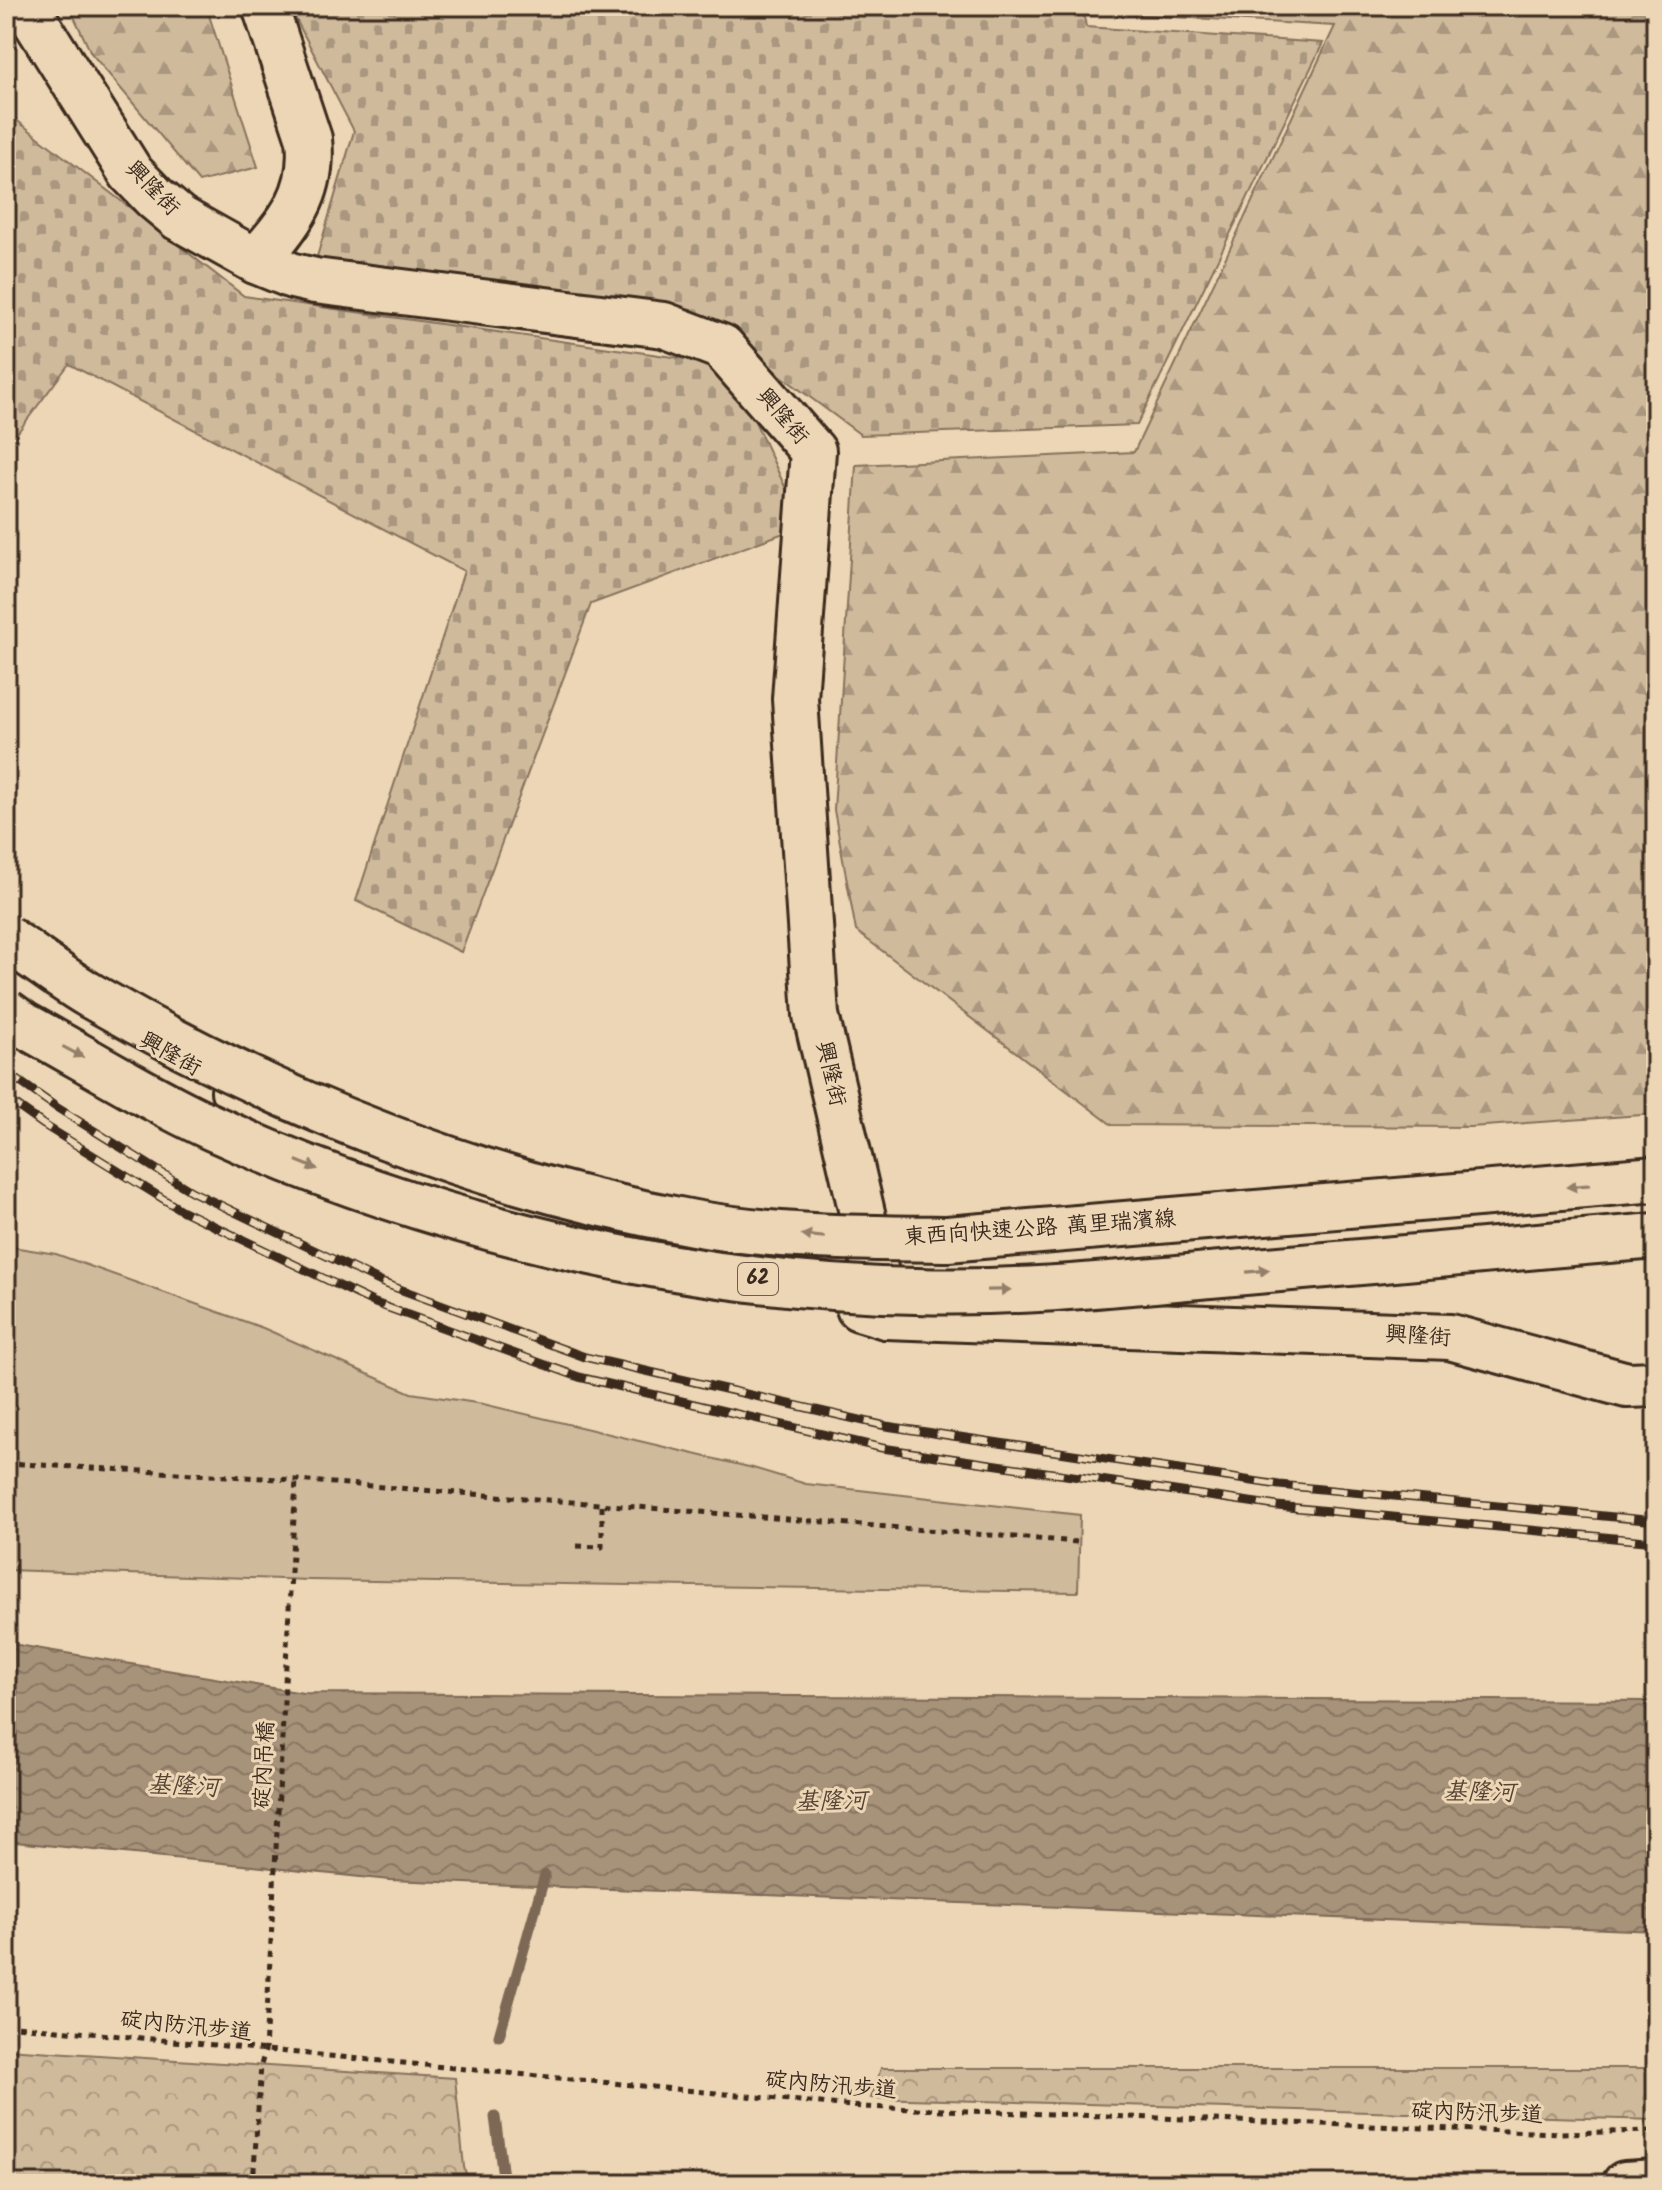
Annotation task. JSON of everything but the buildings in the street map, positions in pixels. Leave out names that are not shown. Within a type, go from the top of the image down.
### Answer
[{"type":"main road","name":"興隆街","points":[[26,6],[131,173],[179,218],[256,261],[315,281],[664,325],[722,347],[813,451],[795,699],[816,1015],[886,1316]]},
{"type":"main road","points":[[256,261],[282,231],[308,186],[312,162],[309,139],[265,6]]},
{"type":"main road","name":"東西向快速公路 萬里瑞濱線","points":[[6,938],[90,995],[252,1081],[379,1134],[540,1188],[695,1223],[832,1238],[947,1239],[1656,1179]]},
{"type":"main road","name":"興隆街","points":[[6,961],[49,989],[312,1133],[465,1192],[886,1316],[1450,1337],[1627,1385],[1656,1384]]},
{"type":"main road","name":"62","points":[[6,1012],[24,1025],[212,1127],[384,1196],[528,1237],[668,1267],[798,1284],[916,1291],[1048,1289],[1656,1236]]},
{"type":"main road","points":[[1625,2184],[1656,2182]]},
{"type":"path","points":[[6,1463],[296,1480],[1077,1542]]},
{"type":"path","name":"碇內吊橋","points":[[253,2184],[261,2065],[265,2051],[296,1480]]},
{"type":"path","points":[[577,1546],[602,1547],[602,1504]]},
{"type":"path","name":"碇內防汛步道","points":[[6,2025],[862,2107],[1560,2133],[1656,2131]]},
{"type":"green space","points":[[69,6],[206,6],[258,167],[199,182],[91,53]]},
{"type":"green space","points":[[289,6],[1082,6],[1086,27],[1323,43],[1137,425],[861,435],[691,309],[314,267],[354,131]]},
{"type":"green space","points":[[1101,6],[1656,6],[1656,1114],[1470,1127],[1112,1125],[856,931],[834,810],[856,465],[1134,452],[1335,26],[1102,13]]},
{"type":"green space","points":[[6,112],[244,296],[729,365],[803,526],[591,604],[461,952],[356,901],[464,571],[69,364],[6,448]]},
{"type":"green space","points":[[6,1246],[56,1254],[263,1328],[411,1393],[483,1404],[753,1468],[806,1484],[1080,1515],[1078,1592],[310,1580],[6,1570]]},
{"type":"green space","points":[[6,2049],[455,2078],[464,2167],[469,2184],[6,2184]]},
{"type":"green space","points":[[881,2068],[1656,2068],[1656,2120],[871,2098]]},
{"type":"water","name":"基隆河","points":[[6,1643],[303,1693],[1656,1701],[1656,1931],[390,1880],[6,1841]]},
{"type":"waterway","points":[[499,2036],[545,1875]]},
{"type":"waterway","points":[[495,2117],[504,2184]]},
{"type":"railway","points":[[6,1072],[191,1191],[383,1283],[585,1357],[886,1426],[1279,1485],[1656,1521]]},
{"type":"railway","points":[[6,1098],[181,1210],[375,1303],[579,1377],[882,1448],[1277,1506],[1656,1542]]}]
